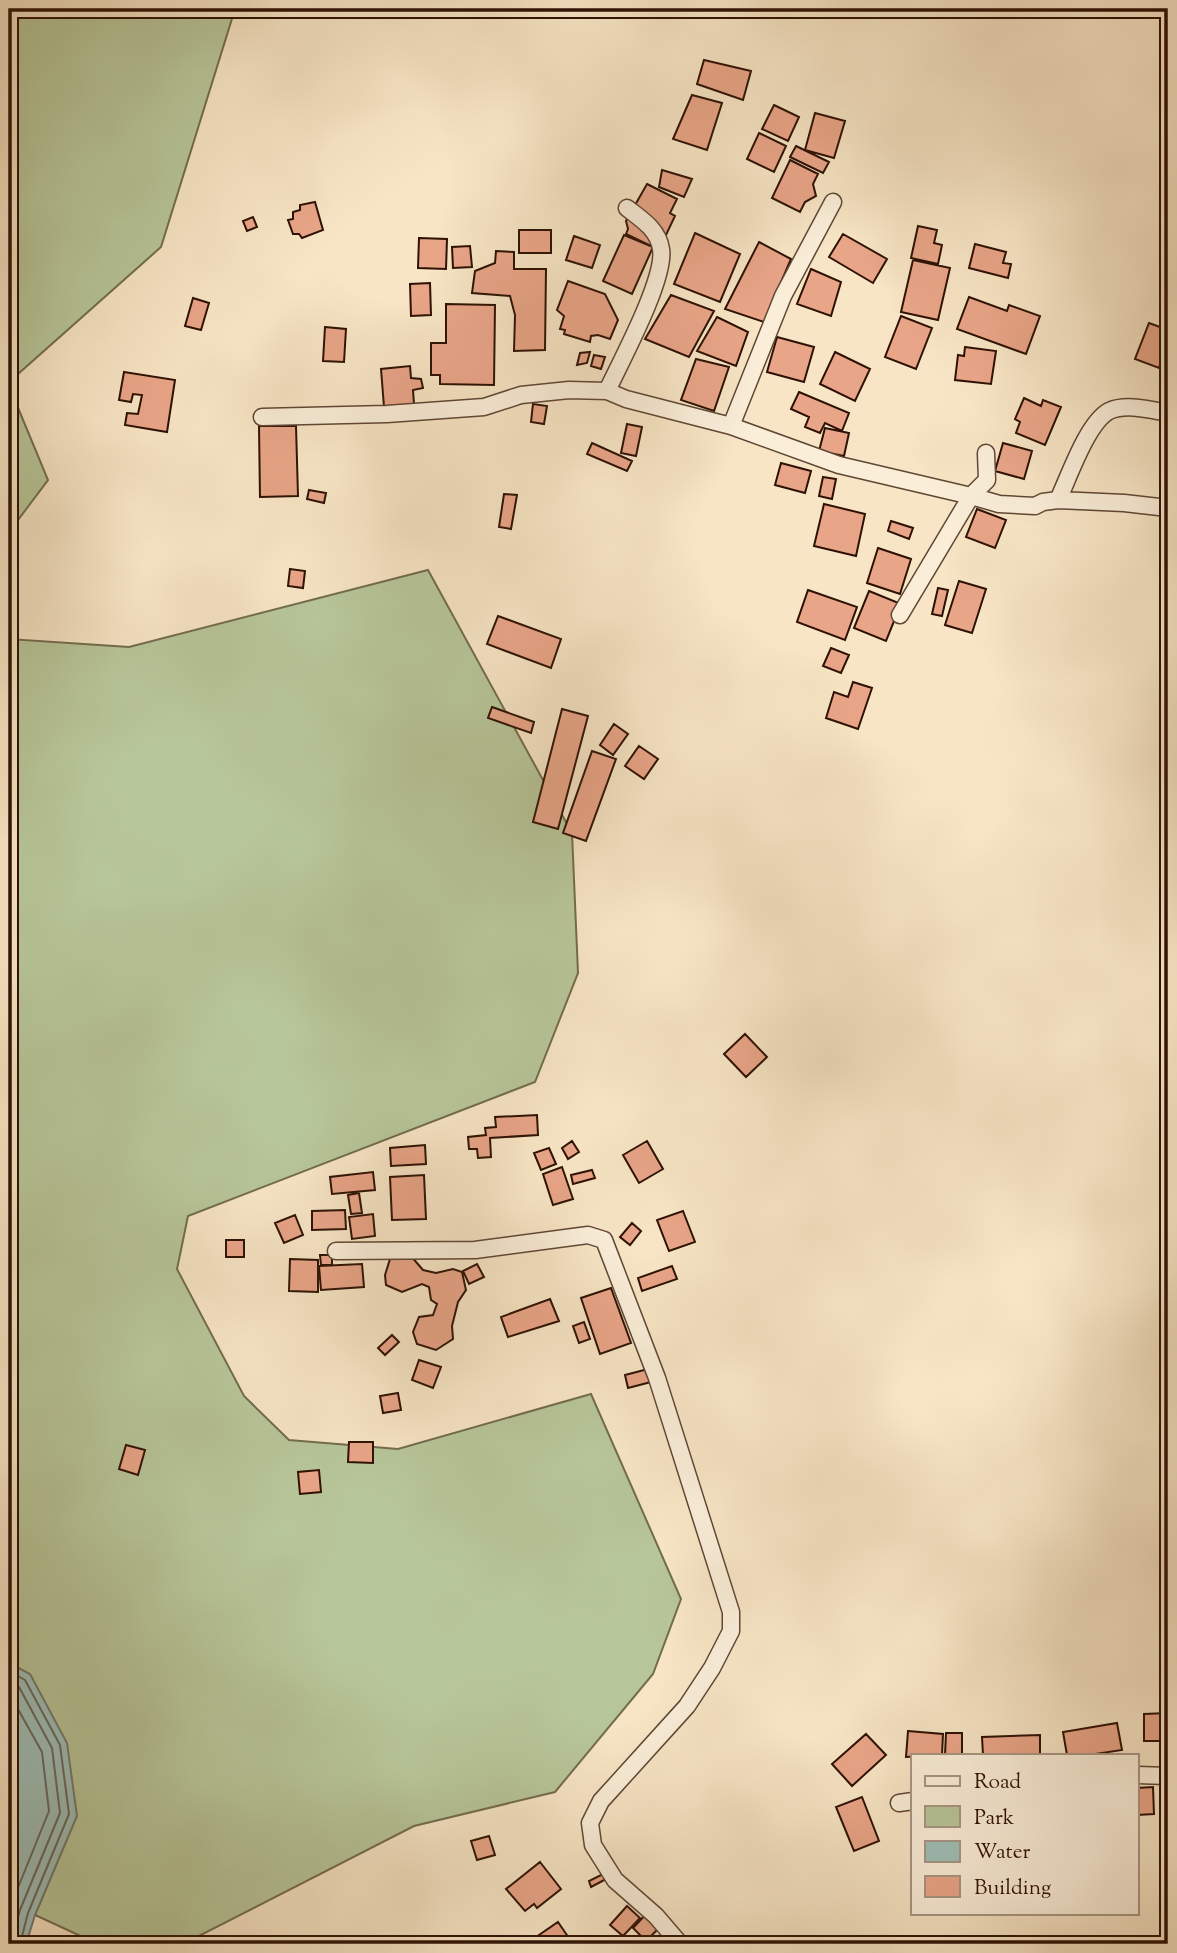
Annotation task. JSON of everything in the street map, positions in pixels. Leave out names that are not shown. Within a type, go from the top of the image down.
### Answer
[{"type":"street","points":[[730,426],[783,296],[833,202]]},
{"type":"street","points":[[607,391],[649,300],[660,261],[661,248],[650,225],[627,208]]},
{"type":"street","points":[[262,417],[387,414],[484,407],[521,395],[569,390],[607,391],[626,399],[730,426],[839,465],[999,504],[1035,506],[1058,500],[1168,508]]},
{"type":"street","points":[[1058,500],[1090,433],[1097,422],[1110,411],[1126,407],[1168,413]]},
{"type":"street","points":[[900,615],[971,496],[987,480],[986,453]]},
{"type":"street","points":[[336,1251],[475,1250],[587,1235],[604,1240],[657,1378],[730,1612],[730,1631],[712,1668],[687,1706],[601,1801],[590,1823],[593,1845],[615,1880],[656,1916],[680,1944]]},
{"type":"street","points":[[1138,1775],[1168,1776]]},
{"type":"green space","points":[[9,9],[235,9],[161,247],[9,382]]},
{"type":"green space","points":[[9,386],[48,480],[9,532]]},
{"type":"green space","points":[[428,570],[572,833],[578,973],[535,1082],[188,1216],[177,1269],[244,1396],[289,1440],[398,1449],[591,1394],[681,1599],[653,1674],[555,1792],[414,1826],[193,1939],[87,1939],[35,1915],[76,1816],[30,1675],[9,1663],[9,639],[129,647]]},
{"type":"water","points":[[9,1663],[30,1674],[67,1743],[77,1816],[35,1915],[26,1944],[9,1944]]},
{"type":"building","points":[[704,60],[751,71],[743,100],[697,84]]},
{"type":"building","points":[[692,95],[722,103],[707,150],[673,139]]},
{"type":"building","points":[[774,105],[799,117],[788,141],[762,129]]},
{"type":"building","points":[[815,113],[845,121],[834,158],[805,150]]},
{"type":"building","points":[[759,133],[786,146],[774,172],[747,159]]},
{"type":"building","points":[[796,146],[829,162],[823,173],[790,157]]},
{"type":"building","points":[[790,160],[818,174],[813,184],[816,196],[805,202],[800,212],[772,198]]},
{"type":"building","points":[[662,170],[692,179],[684,197],[659,187]]},
{"type":"building","points":[[647,184],[677,199],[670,213],[675,216],[665,237],[653,247],[626,234],[626,221]]},
{"type":"building","points":[[315,202],[323,230],[302,238],[299,234],[293,234],[288,220],[293,219],[293,212],[300,210],[300,205]]},
{"type":"building","points":[[253,217],[257,227],[247,231],[243,221]]},
{"type":"building","points":[[918,226],[937,230],[934,243],[942,245],[938,264],[911,258]]},
{"type":"building","points":[[519,230],[551,230],[551,253],[519,253]]},
{"type":"building","points":[[695,233],[740,254],[720,302],[674,284]]},
{"type":"building","points":[[843,234],[887,259],[873,283],[829,257]]},
{"type":"building","points":[[624,235],[653,247],[632,294],[603,281]]},
{"type":"building","points":[[574,236],[600,245],[592,268],[566,260]]},
{"type":"building","points":[[419,238],[447,239],[446,269],[418,268]]},
{"type":"building","points":[[759,242],[791,259],[764,322],[725,309]]},
{"type":"building","points":[[975,244],[1006,252],[1003,263],[1011,264],[1008,278],[969,268]]},
{"type":"building","points":[[470,246],[472,267],[453,268],[452,247]]},
{"type":"building","points":[[496,251],[514,252],[514,269],[546,269],[545,350],[514,351],[515,315],[510,296],[472,293],[475,271],[495,263]]},
{"type":"building","points":[[913,260],[950,268],[938,320],[901,312]]},
{"type":"building","points":[[811,269],[841,282],[831,316],[797,304]]},
{"type":"building","points":[[568,281],[605,294],[618,320],[610,339],[591,336],[590,342],[564,334],[565,330],[560,329],[564,316],[557,310]]},
{"type":"building","points":[[430,283],[431,315],[411,316],[410,284]]},
{"type":"building","points":[[671,295],[714,311],[689,357],[645,339]]},
{"type":"building","points":[[969,297],[1007,311],[1009,305],[1040,316],[1026,354],[957,329]]},
{"type":"building","points":[[193,298],[209,303],[201,330],[185,326]]},
{"type":"building","points":[[446,304],[495,305],[494,385],[440,384],[440,375],[431,375],[431,343],[446,343]]},
{"type":"building","points":[[901,316],[932,328],[916,369],[885,357]]},
{"type":"building","points":[[717,317],[748,332],[736,366],[697,351]]},
{"type":"building","points":[[1149,323],[1168,330],[1168,343],[1159,368],[1135,359]]},
{"type":"building","points":[[325,327],[346,329],[344,362],[323,361]]},
{"type":"building","points":[[777,337],[814,347],[804,382],[767,372]]},
{"type":"building","points":[[965,347],[996,351],[991,384],[955,380],[958,355],[964,356]]},
{"type":"building","points":[[590,352],[587,363],[577,365],[580,353]]},
{"type":"building","points":[[835,352],[870,369],[855,401],[820,384]]},
{"type":"building","points":[[594,355],[605,357],[601,369],[591,366]]},
{"type":"building","points":[[696,359],[729,367],[714,411],[681,400]]},
{"type":"building","points":[[410,366],[411,378],[421,379],[423,388],[413,390],[414,404],[384,407],[381,369]]},
{"type":"building","points":[[124,372],[175,380],[167,432],[125,425],[127,413],[138,414],[142,395],[133,394],[131,402],[119,400]]},
{"type":"building","points":[[799,392],[849,413],[842,431],[825,423],[820,433],[805,427],[809,417],[791,409]]},
{"type":"building","points":[[1024,398],[1041,406],[1043,400],[1061,407],[1045,445],[1016,433],[1020,422],[1015,419]]},
{"type":"building","points":[[533,404],[547,406],[544,424],[531,422]]},
{"type":"building","points":[[627,424],[642,427],[636,456],[621,453]]},
{"type":"building","points":[[259,426],[296,426],[298,496],[260,497]]},
{"type":"building","points":[[825,428],[849,433],[844,456],[819,451]]},
{"type":"building","points":[[592,443],[632,461],[627,471],[587,454]]},
{"type":"building","points":[[1003,443],[1032,451],[1024,479],[995,471]]},
{"type":"building","points":[[781,463],[811,471],[805,493],[775,485]]},
{"type":"building","points":[[823,477],[836,479],[832,499],[819,496]]},
{"type":"building","points":[[309,490],[326,493],[324,503],[307,499]]},
{"type":"building","points":[[504,494],[517,495],[511,529],[499,527]]},
{"type":"building","points":[[824,504],[865,514],[856,556],[814,546]]},
{"type":"building","points":[[977,509],[1006,520],[995,548],[966,537]]},
{"type":"building","points":[[891,521],[913,528],[909,539],[888,531]]},
{"type":"building","points":[[878,548],[911,559],[900,594],[867,583]]},
{"type":"building","points":[[290,569],[305,571],[303,588],[288,586]]},
{"type":"building","points":[[959,581],[986,589],[972,633],[945,625]]},
{"type":"building","points":[[938,588],[948,590],[942,616],[932,614]]},
{"type":"building","points":[[808,590],[857,607],[845,640],[797,622]]},
{"type":"building","points":[[869,591],[901,604],[886,641],[854,628]]},
{"type":"building","points":[[498,616],[561,639],[551,668],[487,644]]},
{"type":"building","points":[[831,648],[849,655],[841,673],[823,666]]},
{"type":"building","points":[[853,682],[872,688],[858,729],[826,718],[834,692],[848,697]]},
{"type":"building","points":[[492,707],[534,722],[531,733],[488,718]]},
{"type":"building","points":[[562,709],[588,716],[558,829],[533,822]]},
{"type":"building","points":[[614,724],[628,734],[613,755],[600,745]]},
{"type":"building","points":[[639,746],[658,759],[644,779],[625,766]]},
{"type":"building","points":[[592,751],[616,759],[586,841],[563,833]]},
{"type":"building","points":[[745,1034],[767,1057],[746,1077],[724,1054]]},
{"type":"building","points":[[537,1115],[538,1135],[490,1138],[491,1157],[478,1158],[477,1149],[469,1149],[468,1137],[486,1135],[485,1128],[496,1127],[495,1117]]},
{"type":"building","points":[[572,1141],[579,1152],[568,1159],[562,1148]]},
{"type":"building","points":[[647,1141],[663,1169],[639,1183],[623,1155]]},
{"type":"building","points":[[425,1145],[426,1164],[391,1166],[390,1148]]},
{"type":"building","points":[[549,1148],[556,1164],[541,1170],[534,1153]]},
{"type":"building","points":[[562,1167],[573,1199],[553,1205],[543,1174]]},
{"type":"building","points":[[592,1170],[595,1178],[573,1184],[571,1175]]},
{"type":"building","points":[[373,1172],[375,1190],[332,1194],[330,1177]]},
{"type":"building","points":[[424,1175],[426,1219],[392,1220],[390,1177]]},
{"type":"building","points":[[359,1193],[362,1213],[351,1214],[348,1195]]},
{"type":"building","points":[[345,1210],[346,1229],[312,1230],[312,1211]]},
{"type":"building","points":[[683,1211],[695,1242],[669,1251],[657,1220]]},
{"type":"building","points":[[373,1214],[375,1236],[352,1239],[349,1217]]},
{"type":"building","points":[[295,1215],[303,1235],[284,1243],[275,1223]]},
{"type":"building","points":[[632,1223],[641,1231],[630,1245],[620,1237]]},
{"type":"building","points":[[226,1240],[244,1240],[244,1257],[226,1257]]},
{"type":"building","points":[[398,1254],[411,1256],[423,1270],[436,1273],[453,1269],[462,1272],[466,1290],[458,1302],[452,1326],[453,1339],[436,1350],[417,1344],[413,1332],[419,1317],[433,1315],[437,1304],[431,1300],[429,1287],[422,1284],[402,1292],[386,1285],[385,1275],[390,1259]]},
{"type":"building","points":[[320,1255],[332,1255],[332,1265],[321,1265]]},
{"type":"building","points":[[290,1259],[318,1260],[318,1292],[289,1291]]},
{"type":"building","points":[[362,1264],[364,1287],[321,1290],[319,1266]]},
{"type":"building","points":[[477,1264],[484,1277],[469,1284],[463,1271]]},
{"type":"building","points":[[672,1266],[677,1279],[642,1291],[638,1278]]},
{"type":"building","points":[[611,1288],[631,1343],[600,1354],[581,1298]]},
{"type":"building","points":[[550,1299],[559,1321],[508,1337],[501,1317]]},
{"type":"building","points":[[584,1322],[590,1339],[579,1343],[573,1326]]},
{"type":"building","points":[[392,1335],[399,1342],[385,1355],[378,1348]]},
{"type":"building","points":[[419,1360],[441,1367],[433,1388],[412,1380]]},
{"type":"building","points":[[648,1369],[651,1382],[628,1388],[625,1375]]},
{"type":"building","points":[[398,1393],[401,1410],[383,1413],[380,1396]]},
{"type":"building","points":[[349,1442],[373,1442],[373,1463],[348,1462]]},
{"type":"building","points":[[126,1445],[145,1450],[138,1475],[119,1469]]},
{"type":"building","points":[[319,1470],[321,1492],[300,1494],[298,1472]]},
{"type":"building","points":[[1168,1713],[1168,1741],[1144,1741],[1144,1714]]},
{"type":"building","points":[[1117,1723],[1122,1750],[1067,1754],[1063,1732]]},
{"type":"building","points":[[908,1731],[943,1734],[942,1754],[911,1754],[911,1757],[906,1757]]},
{"type":"building","points":[[946,1733],[962,1733],[962,1754],[945,1754]]},
{"type":"building","points":[[866,1734],[886,1755],[852,1786],[832,1764]]},
{"type":"building","points":[[1040,1735],[1040,1754],[983,1754],[982,1737]]},
{"type":"building","points":[[1153,1787],[1154,1814],[1138,1815],[1138,1788]]},
{"type":"building","points":[[862,1797],[879,1841],[854,1851],[836,1807]]},
{"type":"building","points":[[489,1836],[495,1855],[477,1860],[471,1841]]},
{"type":"building","points":[[540,1862],[561,1889],[537,1908],[534,1904],[525,1911],[506,1889]]},
{"type":"building","points":[[607,1872],[610,1877],[591,1887],[589,1881]]},
{"type":"building","points":[[627,1906],[640,1918],[623,1936],[610,1925]]},
{"type":"building","points":[[648,1912],[662,1925],[646,1941],[633,1928]]},
{"type":"building","points":[[558,1922],[573,1944],[526,1944]]}]
